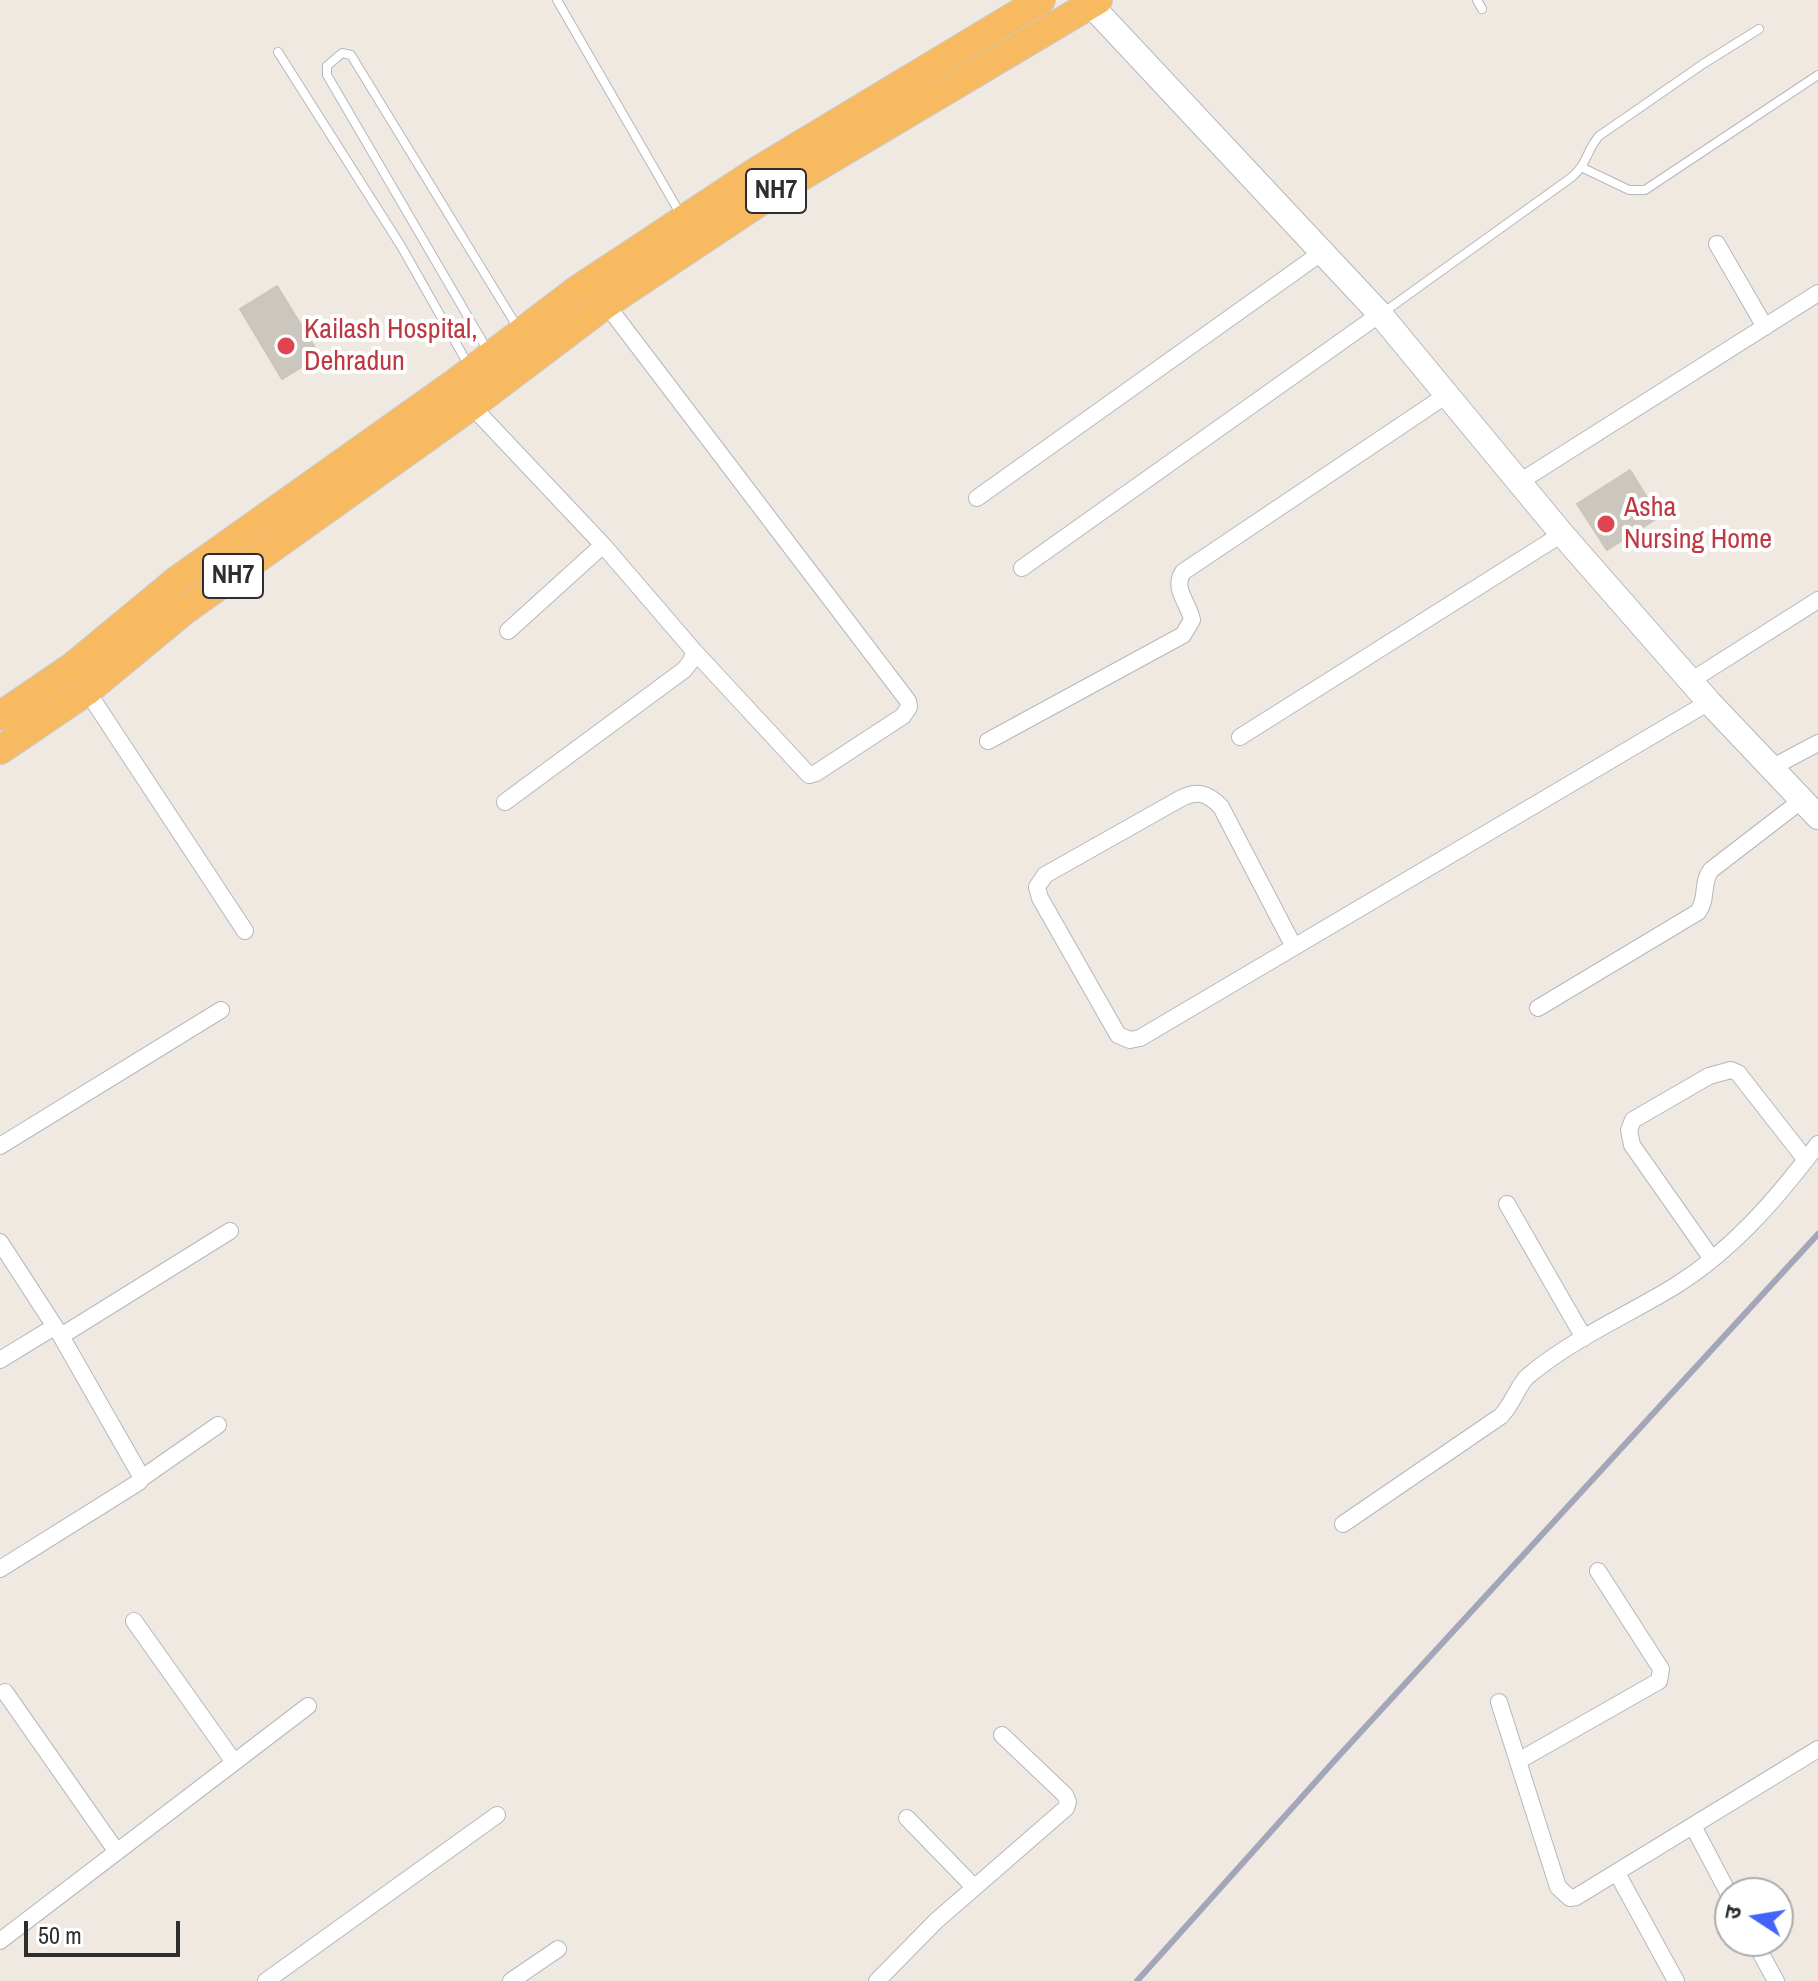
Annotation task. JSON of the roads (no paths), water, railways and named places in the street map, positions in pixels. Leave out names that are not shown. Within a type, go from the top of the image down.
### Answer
[{"type":"highway","name":"NH7","points":[[0,716],[72,667],[176,581],[577,290],[757,171],[1041,0]]},
{"type":"highway","name":"NH7","points":[[0,750],[87,691],[185,610],[471,406],[606,304],[770,195],[1094,2]]},
{"type":"main road","points":[[1094,2],[1380,314],[1562,534],[1709,702],[1810,808]]},
{"type":"street","points":[[1717,244],[1765,327]]},
{"type":"street","points":[[977,498],[1321,253]]},
{"type":"street","points":[[1521,481],[1818,293]]},
{"type":"street","points":[[472,369],[471,406],[603,545],[694,651],[809,775],[816,773],[903,716],[909,707],[908,701],[606,304]]},
{"type":"street","points":[[1022,568],[1380,314]]},
{"type":"street","points":[[988,741],[1183,635],[1192,620],[1179,588],[1178,580],[1183,572],[1448,394]]},
{"type":"street","points":[[1240,737],[1562,534]]},
{"type":"street","points":[[508,631],[603,545]]},
{"type":"street","points":[[1692,680],[1818,600]]},
{"type":"street","points":[[505,802],[684,670],[694,651]]},
{"type":"street","points":[[87,691],[245,931]]},
{"type":"street","points":[[1294,947],[1221,807],[1205,794],[1195,793],[1178,800],[1045,875],[1037,887],[1040,898],[1118,1035],[1130,1040],[1150,1033],[1709,702]]},
{"type":"street","points":[[1771,768],[1818,743]]},
{"type":"street","points":[[1538,1008],[1698,912],[1704,903],[1706,878],[1711,870],[1810,808]]},
{"type":"street","points":[[0,1146],[221,1010]]},
{"type":"street","points":[[1712,1259],[1632,1145],[1629,1130],[1633,1120],[1709,1076],[1731,1070],[1738,1073],[1806,1160]]},
{"type":"street","points":[[1343,1524],[1501,1416],[1514,1402],[1524,1379],[1584,1338],[1678,1284],[1712,1259],[1752,1223],[1818,1144]]},
{"type":"street","points":[[1507,1204],[1584,1338]]},
{"type":"street","points":[[0,1360],[57,1332],[230,1231]]},
{"type":"street","points":[[0,1242],[57,1332],[142,1478]]},
{"type":"street","points":[[0,1569],[139,1482],[218,1425]]},
{"type":"street","points":[[1520,1760],[1659,1681],[1661,1669],[1598,1571]]},
{"type":"street","points":[[134,1621],[234,1762]]},
{"type":"street","points":[[5,1692],[117,1852]]},
{"type":"street","points":[[1499,1702],[1558,1887],[1570,1898],[1617,1873],[1818,1749]]},
{"type":"street","points":[[0,1941],[308,1706]]},
{"type":"street","points":[[877,1981],[936,1921],[1063,1813],[1068,1802],[1065,1795],[1002,1735]]},
{"type":"street","points":[[266,1981],[497,1815]]},
{"type":"street","points":[[907,1818],[974,1887]]},
{"type":"street","points":[[1693,1826],[1720,1877]]},
{"type":"street","points":[[1617,1873],[1676,1981]]},
{"type":"street","points":[[511,1981],[558,1949]]},
{"type":"street","points":[[1763,1957],[1776,1981]]},
{"type":"lane","points":[[557,0],[684,219]]},
{"type":"lane","points":[[1477,0],[1482,9]]},
{"type":"lane","points":[[1380,314],[1583,168],[1591,146],[1599,136],[1759,29]]},
{"type":"lane","points":[[278,52],[401,246],[472,369]]},
{"type":"lane","points":[[472,369],[327,75],[327,66],[342,53],[351,55],[521,332]]},
{"type":"lane","points":[[1583,168],[1629,190],[1645,190],[1818,75]]},
{"type":"railway","points":[[1137,1981],[1336,1759],[1818,1234]]},
{"type":"place","name":"Kailash Hospital, Dehradun","points":[[286,346]]},
{"type":"place","name":"Asha Nursing Home","points":[[1606,524]]}]
